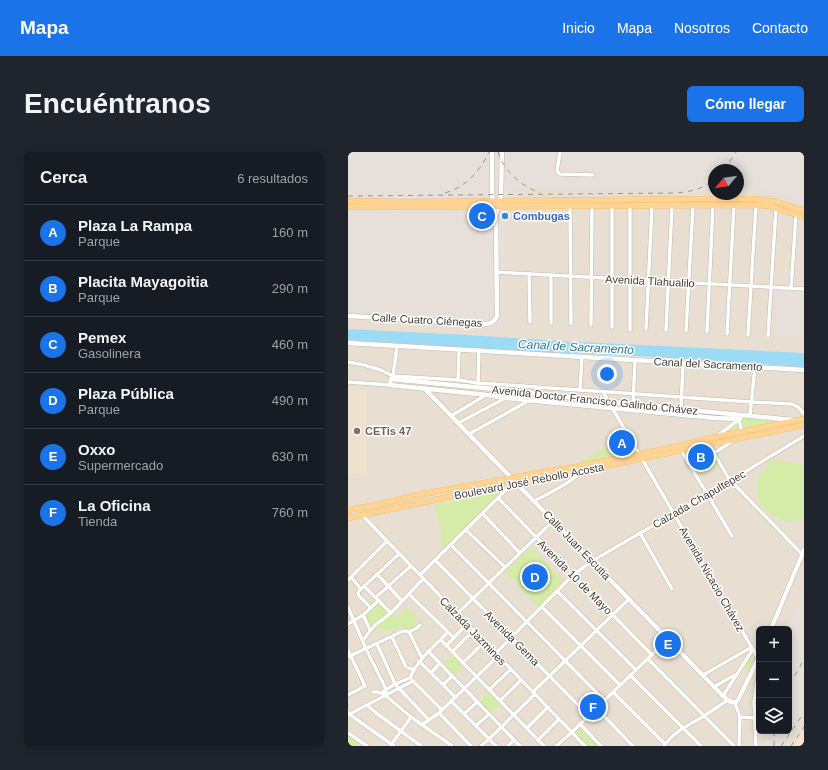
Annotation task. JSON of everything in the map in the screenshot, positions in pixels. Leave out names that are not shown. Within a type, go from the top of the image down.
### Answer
[{"type":"main road","points":[[497,204],[691,199],[769,206],[804,217]]},
{"type":"main road","points":[[348,207],[356,204],[409,202],[592,206],[693,206],[766,200],[787,205],[804,212]]},
{"type":"main road","points":[[348,201],[356,204]]},
{"type":"main road","name":"Boulevard José Rebollo Acosta","points":[[348,518],[570,468],[681,450],[708,442],[714,437],[801,420]]},
{"type":"main road","name":"Boulevard José Rebollo Acosta","points":[[348,510],[427,494],[581,471],[664,449],[738,439],[804,425]]},
{"type":"main road","points":[[410,505],[424,499],[427,494]]},
{"type":"main road","points":[[362,515],[363,512],[374,509],[376,505]]},
{"type":"street","name":"Calle Cuatro Ciénegas","points":[[492,152],[492,195],[497,204]]},
{"type":"street","name":"Calle Cuatro Ciénegas","points":[[348,316],[488,324],[493,322],[497,316],[496,215],[497,204],[501,195],[502,152]]},
{"type":"street","points":[[560,152],[557,171],[560,174],[593,175]]},
{"type":"street","points":[[727,334],[734,202]]},
{"type":"street","points":[[570,205],[571,324]]},
{"type":"street","points":[[707,332],[713,205]]},
{"type":"street","points":[[748,335],[756,205]]},
{"type":"street","points":[[591,325],[592,206]]},
{"type":"street","points":[[612,206],[612,327]]},
{"type":"street","points":[[630,206],[630,330]]},
{"type":"street","points":[[646,329],[652,206]]},
{"type":"street","points":[[666,330],[672,206]]},
{"type":"street","points":[[686,331],[693,206]]},
{"type":"street","points":[[768,336],[776,208]]},
{"type":"street","points":[[791,289],[796,214]]},
{"type":"street","name":"Avenida Tlahualilo","points":[[496,272],[804,289]]},
{"type":"street","points":[[529,274],[530,322]]},
{"type":"street","points":[[551,275],[551,323]]},
{"type":"street","name":"Canal del Sacramento","points":[[348,342],[804,370]]},
{"type":"street","points":[[390,385],[397,346]]},
{"type":"street","points":[[458,380],[459,349]]},
{"type":"street","points":[[478,383],[479,351]]},
{"type":"street","points":[[580,390],[582,357]]},
{"type":"street","points":[[633,404],[635,360]]},
{"type":"street","points":[[348,362],[381,370],[392,377],[458,380],[478,383],[792,404],[798,406],[804,414]]},
{"type":"street","points":[[681,409],[683,363]]},
{"type":"street","points":[[750,415],[756,367]]},
{"type":"street","name":"Avenida Doctor Francisco Galindo Chávez","points":[[392,377],[425,383],[508,390],[633,404],[667,406],[741,418]]},
{"type":"street","name":"Avenida Doctor Francisco Galindo Chávez","points":[[348,382],[715,418],[741,418],[750,415],[801,420]]},
{"type":"street","points":[[425,383],[425,389]]},
{"type":"street","name":"Calle Juan Escutia","points":[[425,389],[513,482],[534,501],[714,687],[728,700],[735,703]]},
{"type":"street","points":[[458,423],[506,398],[508,390]]},
{"type":"street","name":"Avenida Nicacio Chávez","points":[[604,392],[756,653]]},
{"type":"street","points":[[452,416],[487,395]]},
{"type":"street","points":[[469,434],[530,400]]},
{"type":"street","points":[[664,413],[667,406]]},
{"type":"street","points":[[741,418],[742,432]]},
{"type":"street","points":[[714,437],[741,418]]},
{"type":"street","name":"Calzada Chapultepec","points":[[423,724],[440,712],[497,655],[526,621],[573,575],[592,561],[804,436]]},
{"type":"street","points":[[714,452],[738,439]]},
{"type":"street","points":[[708,442],[730,481],[803,552],[772,626]]},
{"type":"street","points":[[681,450],[732,536]]},
{"type":"street","points":[[534,501],[573,479],[580,474],[581,471]]},
{"type":"street","points":[[420,575],[483,514],[513,482]]},
{"type":"street","name":"Avenida 10 de Mayo","points":[[498,498],[652,654]]},
{"type":"street","points":[[483,514],[520,552]]},
{"type":"street","name":"Calzada Jazmines","points":[[362,515],[585,746]]},
{"type":"street","points":[[457,614],[553,521]]},
{"type":"street","points":[[466,530],[505,567]]},
{"type":"street","points":[[640,533],[672,589]]},
{"type":"street","points":[[387,541],[350,579],[363,587],[391,614]]},
{"type":"street","points":[[451,544],[604,700]]},
{"type":"street","points":[[371,608],[358,594],[359,591],[399,554]]},
{"type":"street","name":"Avenida Gema","points":[[435,560],[589,716]]},
{"type":"street","points":[[348,624],[371,608],[388,586],[410,566]]},
{"type":"street","points":[[377,574],[402,601]]},
{"type":"street","points":[[363,640],[375,625],[391,614],[424,579]]},
{"type":"street","points":[[557,592],[636,670]]},
{"type":"street","points":[[409,594],[454,638]]},
{"type":"street","points":[[481,746],[502,727],[550,676],[629,599]]},
{"type":"street","points":[[348,607],[386,690]]},
{"type":"street","points":[[542,607],[620,685]]},
{"type":"street","points":[[363,614],[370,630]]},
{"type":"street","points":[[446,646],[467,624]]},
{"type":"street","points":[[350,657],[403,631],[417,628],[420,625]]},
{"type":"street","points":[[408,631],[420,660],[455,697]]},
{"type":"street","points":[[452,652],[473,631]]},
{"type":"street","points":[[383,694],[395,684],[410,678],[413,669],[420,660],[448,632]]},
{"type":"street","points":[[392,637],[406,667],[413,669]]},
{"type":"street","points":[[556,746],[668,639]]},
{"type":"street","points":[[441,640],[544,746]]},
{"type":"street","points":[[463,663],[484,642]]},
{"type":"street","points":[[376,644],[395,684],[429,720]]},
{"type":"street","points":[[703,675],[753,648]]},
{"type":"street","points":[[723,696],[753,648]]},
{"type":"street","points":[[348,650],[365,686],[348,694]]},
{"type":"street","points":[[428,652],[520,746]]},
{"type":"street","points":[[648,658],[734,746]]},
{"type":"street","points":[[739,746],[740,717],[735,703],[738,700],[756,662]]},
{"type":"street","points":[[431,673],[440,663]]},
{"type":"street","points":[[489,690],[511,669]]},
{"type":"street","points":[[630,675],[700,746]]},
{"type":"street","points":[[714,687],[736,675]]},
{"type":"street","points":[[443,685],[452,676]]},
{"type":"street","points":[[410,678],[471,746]]},
{"type":"street","points":[[500,700],[521,680]]},
{"type":"street","points":[[348,713],[367,705],[383,694],[413,682]]},
{"type":"street","points":[[756,689],[754,702],[756,746]]},
{"type":"street","points":[[373,692],[383,694],[411,717],[423,724],[452,746]]},
{"type":"street","points":[[613,692],[664,745],[682,728],[728,700]]},
{"type":"street","points":[[451,701],[496,746]]},
{"type":"street","points":[[464,714],[477,702]]},
{"type":"street","points":[[367,705],[418,745]]},
{"type":"street","points":[[526,728],[548,707]]},
{"type":"street","points":[[596,708],[633,746]]},
{"type":"street","points":[[348,713],[392,745],[411,717]]},
{"type":"street","points":[[476,726],[489,714]]},
{"type":"street","points":[[740,717],[754,718]]},
{"type":"street","points":[[538,740],[559,719]]},
{"type":"street","points":[[580,724],[601,746]]},
{"type":"street","points":[[348,733],[367,746]]},
{"type":"street","points":[[508,746],[514,740]]},
{"type":"street","points":[[692,746],[696,741]]},
{"type":"shaded area","points":[[348,152],[804,152],[804,746],[348,746]]},
{"type":"shaded area","points":[[348,152],[804,152],[804,260],[803,204],[771,190],[744,190],[744,164],[708,164],[708,190],[509,189],[502,328],[348,319]]},
{"type":"shaded area","points":[[804,283],[804,338],[773,336],[774,287]]},
{"type":"shaded area","name":"CETis 47","points":[[348,387],[367,389],[367,475],[348,473]]},
{"type":"shaded area","points":[[804,587],[804,714],[792,731],[792,626],[788,626]]},
{"type":"shaded area","points":[[804,730],[804,746],[793,746]]},
{"type":"shaded area","points":[[766,734],[790,734],[782,746],[766,746]]},
{"type":"green space","points":[[742,418],[792,420],[720,434]]},
{"type":"green space","points":[[626,435],[635,451],[577,464]]},
{"type":"green space","points":[[709,446],[719,464],[697,477],[682,451]]},
{"type":"green space","points":[[770,459],[804,465],[803,521],[782,520],[767,511],[759,502],[759,477],[769,465]]},
{"type":"green space","points":[[502,492],[441,552],[441,530],[434,505]]},
{"type":"green space","points":[[531,547],[564,581],[539,607],[505,572]]},
{"type":"green space","points":[[379,602],[391,615],[395,617],[401,615],[407,607],[417,617],[417,621],[414,624],[415,628],[405,630],[402,626],[392,632],[391,630],[385,632],[382,628],[376,631],[370,628],[365,615]]},
{"type":"green space","points":[[453,655],[463,665],[452,676],[442,665]]},
{"type":"green space","points":[[750,657],[754,658],[754,660],[748,672],[743,667]]},
{"type":"green space","points":[[489,691],[501,702],[491,713],[479,702]]},
{"type":"green space","points":[[580,726],[599,746],[587,746],[573,732]]},
{"type":"green space","points":[[349,734],[360,741],[356,746],[348,746]]},
{"type":"water","name":"Canal de Sacramento","points":[[348,329],[804,353],[804,367],[638,356],[495,350],[348,340]]},
{"type":"railway","points":[[445,193],[459,187],[472,177],[477,172],[489,152]]},
{"type":"railway","points":[[498,152],[504,165],[514,177],[526,186],[540,193]]},
{"type":"railway","points":[[728,164],[736,152]]},
{"type":"railway","points":[[348,196],[675,193],[696,190],[708,184]]},
{"type":"railway","points":[[792,680],[804,658]]},
{"type":"railway","points":[[781,746],[804,713]]},
{"type":"railway","points":[[791,746],[804,727]]},
{"type":"railway","points":[[774,734],[774,746]]},
{"type":"place","name":"Pemex","points":[[482,216]]},
{"type":"place","name":"Combugas","points":[[505,216]]},
{"type":"place","name":"CETis 47","points":[[357,431]]},
{"type":"place","name":"Plaza La Rampa","points":[[622,443]]},
{"type":"place","name":"Placita Mayagoitia","points":[[701,457]]},
{"type":"place","name":"Plaza Pública","points":[[535,577]]},
{"type":"place","name":"Oxxo","points":[[668,644]]},
{"type":"place","name":"La Oficina","points":[[593,707]]}]
